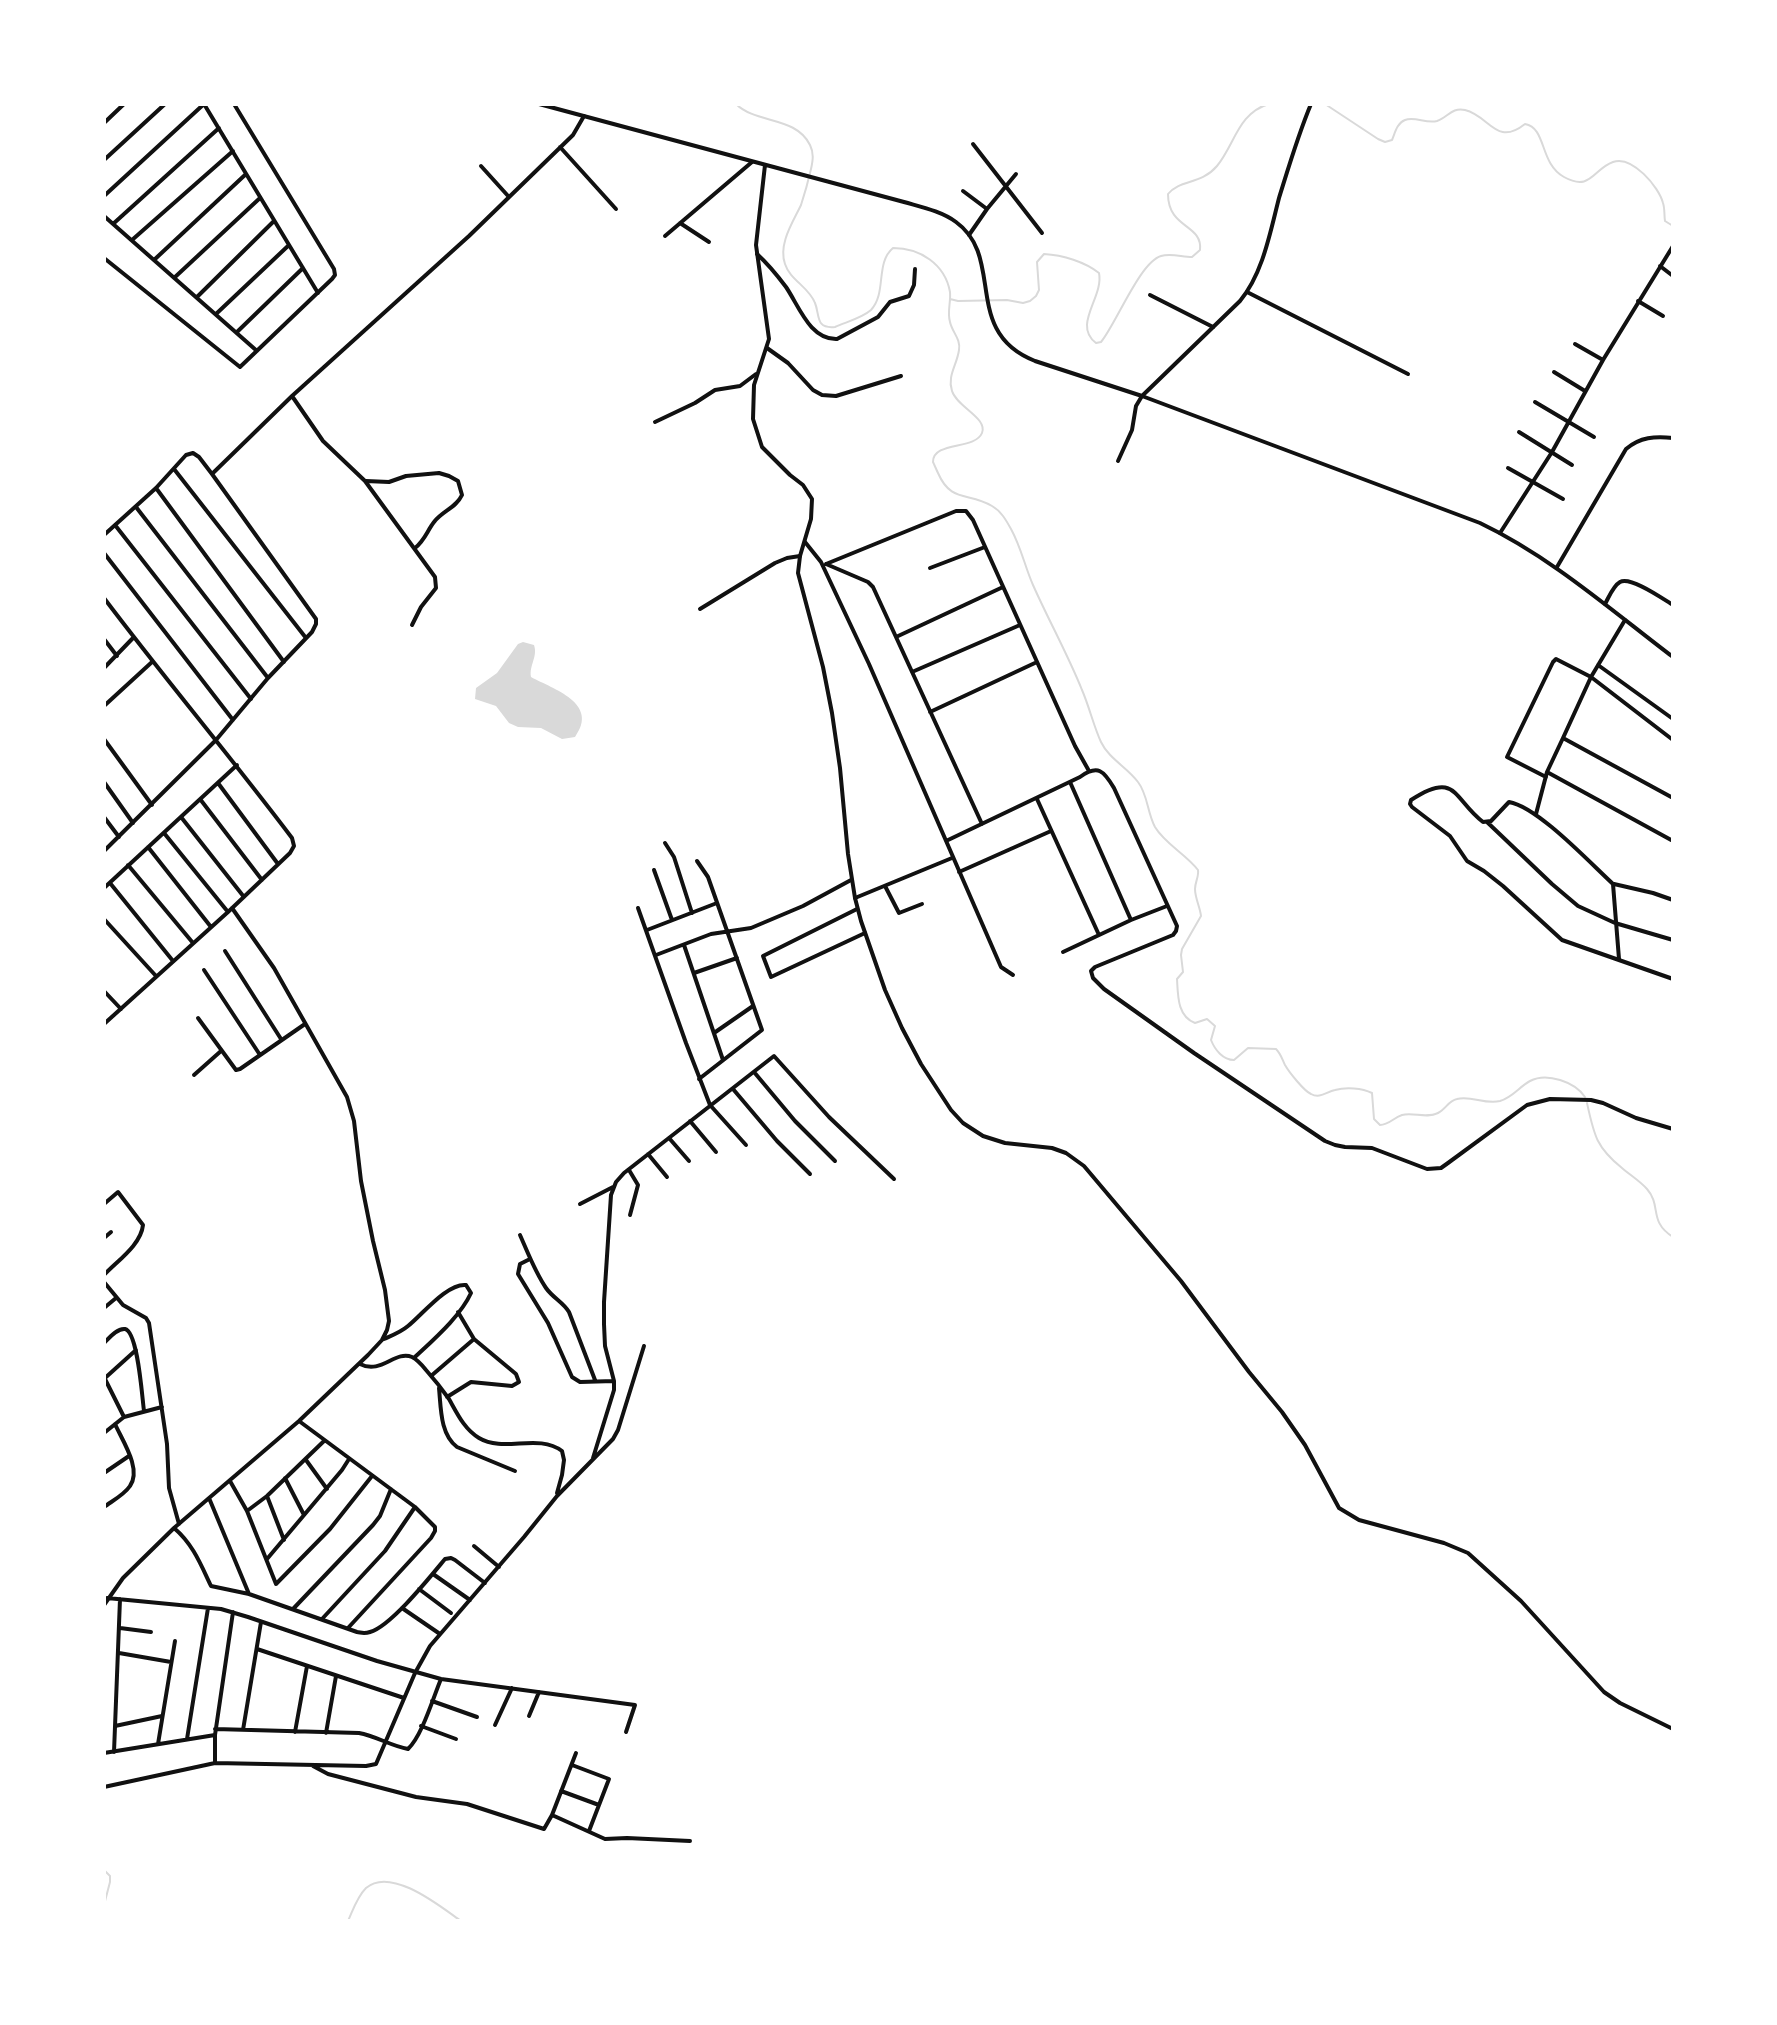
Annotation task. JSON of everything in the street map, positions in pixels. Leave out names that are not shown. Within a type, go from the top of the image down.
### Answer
[{"type":"street","points":[[104,123],[124,104]]},
{"type":"street","points":[[104,160],[165,104]]},
{"type":"street","points":[[104,196],[204,104],[318,293]]},
{"type":"street","points":[[104,258],[240,367],[332,279],[334,269],[234,104]]},
{"type":"street","points":[[539,104],[939,213],[958,223],[969,235],[980,261],[990,314],[1000,336],[1020,353],[1460,515],[1500,533],[1557,567],[1673,657]]},
{"type":"street","points":[[1118,461],[1142,396],[1247,292],[1260,263],[1293,149],[1311,104]]},
{"type":"street","points":[[212,474],[292,396],[509,198],[573,135],[584,116]]},
{"type":"street","points":[[113,224],[219,128]]},
{"type":"street","points":[[973,144],[1042,233]]},
{"type":"street","points":[[560,147],[616,209]]},
{"type":"street","points":[[132,240],[233,151]]},
{"type":"street","points":[[665,236],[752,162]]},
{"type":"street","points":[[765,165],[757,254],[768,326],[767,348],[756,374],[752,405],[758,439],[770,457],[803,485],[812,499],[811,519],[798,573],[823,667],[837,741],[851,880],[857,909],[885,990],[921,1064],[951,1110],[963,1123],[983,1136],[1005,1143],[1052,1148],[1066,1153],[1084,1166],[1181,1281],[1282,1412],[1305,1445],[1339,1508],[1359,1520],[1468,1553],[1521,1601],[1604,1692],[1673,1729]]},
{"type":"street","points":[[481,166],[509,198]]},
{"type":"street","points":[[154,260],[246,174]]},
{"type":"street","points":[[969,235],[1016,174]]},
{"type":"street","points":[[963,191],[987,209]]},
{"type":"street","points":[[174,278],[261,198]]},
{"type":"street","points":[[104,216],[257,351]]},
{"type":"street","points":[[197,297],[274,221]]},
{"type":"street","points":[[680,223],[709,242]]},
{"type":"street","points":[[216,314],[289,245]]},
{"type":"street","points":[[1500,533],[1552,452],[1603,360],[1673,246]]},
{"type":"street","points":[[757,254],[776,274],[810,325],[832,340],[869,323],[890,302],[909,296],[914,285],[915,269]]},
{"type":"street","points":[[1660,266],[1673,276]]},
{"type":"street","points":[[237,332],[303,268]]},
{"type":"street","points":[[1247,292],[1408,374]]},
{"type":"street","points":[[1150,295],[1213,327]]},
{"type":"street","points":[[1638,301],[1663,316]]},
{"type":"street","points":[[1575,344],[1603,360]]},
{"type":"street","points":[[767,348],[822,395],[836,396],[901,376]]},
{"type":"street","points":[[1554,372],[1585,391]]},
{"type":"street","points":[[655,422],[715,390],[740,386],[756,374]]},
{"type":"street","points":[[292,396],[323,441],[365,481],[437,583],[412,625]]},
{"type":"street","points":[[1535,402],[1594,437]]},
{"type":"street","points":[[1519,432],[1572,465]]},
{"type":"street","points":[[1557,567],[1626,449],[1643,439],[1659,436],[1673,438]]},
{"type":"street","points":[[104,535],[156,488],[186,455],[193,453],[212,474],[315,616],[316,624],[216,740],[104,851]]},
{"type":"street","points":[[1508,468],[1563,499]]},
{"type":"street","points":[[174,469],[306,638]]},
{"type":"street","points":[[365,481],[389,482],[406,476],[439,473],[458,481],[462,495],[458,503],[434,521],[423,541],[415,548]]},
{"type":"street","points":[[156,488],[284,662]]},
{"type":"street","points":[[136,507],[268,678]]},
{"type":"street","points":[[824,563],[959,510],[966,511],[1089,771]]},
{"type":"street","points":[[115,525],[251,699]]},
{"type":"street","points":[[805,542],[824,563],[1001,967],[1013,975]]},
{"type":"street","points":[[930,568],[985,547]]},
{"type":"street","points":[[104,553],[233,720]]},
{"type":"street","points":[[700,609],[775,563],[800,556]]},
{"type":"street","points":[[824,563],[873,587],[982,824]]},
{"type":"street","points":[[1604,604],[1619,582],[1625,581],[1673,605]]},
{"type":"street","points":[[896,637],[1003,587]]},
{"type":"street","points":[[104,598],[237,765],[294,843],[293,849],[262,880],[104,1024]]},
{"type":"street","points":[[1536,815],[1546,774],[1591,677],[1625,620]]},
{"type":"street","points":[[912,672],[1020,625]]},
{"type":"street","points":[[104,668],[134,637]]},
{"type":"street","points":[[104,639],[117,656]]},
{"type":"street","points":[[1673,740],[1591,677],[1559,659],[1554,660],[1507,757],[1546,774],[1673,841]]},
{"type":"street","points":[[104,706],[152,662]]},
{"type":"street","points":[[930,712],[1037,662]]},
{"type":"street","points":[[1598,665],[1673,719]]},
{"type":"street","points":[[1563,738],[1673,798]]},
{"type":"street","points":[[104,739],[152,805]]},
{"type":"street","points":[[104,888],[237,765]]},
{"type":"street","points":[[946,841],[1089,771],[1101,771],[1108,779],[1177,926],[1176,931],[1164,939],[1095,967],[1091,971],[1093,978],[1194,1053],[1335,1145],[1372,1148],[1435,1170],[1527,1105],[1550,1099],[1591,1100],[1673,1129]]},
{"type":"street","points":[[104,782],[133,823]]},
{"type":"street","points":[[1070,782],[1131,920]]},
{"type":"street","points":[[218,783],[278,864]]},
{"type":"street","points":[[1673,940],[1615,923],[1569,899],[1487,822],[1479,819],[1455,791],[1439,786],[1414,797],[1410,802],[1412,807],[1450,836],[1467,861],[1503,886],[1557,936],[1572,945],[1673,979]]},
{"type":"street","points":[[1037,798],[1099,935]]},
{"type":"street","points":[[200,799],[262,880]]},
{"type":"street","points":[[1487,822],[1509,802],[1516,803],[1536,815],[1613,884],[1673,900]]},
{"type":"street","points":[[104,817],[119,837]]},
{"type":"street","points":[[180,817],[244,897]]},
{"type":"street","points":[[959,872],[1051,831]]},
{"type":"street","points":[[104,1605],[123,1578],[177,1526],[299,1421],[382,1340],[387,1330],[389,1311],[361,1181],[351,1109],[341,1086],[274,968],[230,910],[163,833]]},
{"type":"street","points":[[665,843],[674,857],[692,913]]},
{"type":"street","points":[[148,847],[211,927]]},
{"type":"street","points":[[855,898],[952,858]]},
{"type":"street","points":[[697,861],[708,877],[762,1030],[699,1079]]},
{"type":"street","points":[[128,865],[193,943]]},
{"type":"street","points":[[654,870],[672,920]]},
{"type":"street","points":[[656,955],[711,934],[751,928],[817,899],[851,880]]},
{"type":"street","points":[[110,883],[173,961]]},
{"type":"street","points":[[1613,884],[1619,959]]},
{"type":"street","points":[[885,886],[899,913],[922,904]]},
{"type":"street","points":[[647,930],[717,903]]},
{"type":"street","points":[[1063,952],[1167,906]]},
{"type":"street","points":[[638,908],[710,1105],[746,1145]]},
{"type":"street","points":[[857,909],[763,956],[771,977],[865,933]]},
{"type":"street","points":[[104,919],[156,976]]},
{"type":"street","points":[[684,945],[723,1060]]},
{"type":"street","points":[[225,951],[281,1039]]},
{"type":"street","points":[[694,973],[737,958]]},
{"type":"street","points":[[204,970],[260,1055]]},
{"type":"street","points":[[104,991],[121,1009]]},
{"type":"street","points":[[714,1033],[753,1006]]},
{"type":"street","points":[[198,1018],[236,1070],[305,1024]]},
{"type":"street","points":[[194,1075],[221,1051]]},
{"type":"street","points":[[592,1460],[612,1398],[614,1381],[605,1346],[604,1313],[610,1202],[616,1182],[774,1056],[829,1117],[894,1179]]},
{"type":"street","points":[[754,1072],[795,1121],[835,1161]]},
{"type":"street","points":[[733,1089],[810,1174]]},
{"type":"street","points":[[690,1121],[716,1152]]},
{"type":"street","points":[[669,1138],[689,1161]]},
{"type":"street","points":[[648,1154],[667,1177]]},
{"type":"street","points":[[629,1170],[638,1185],[630,1215]]},
{"type":"street","points":[[580,1204],[613,1187]]},
{"type":"street","points":[[104,1204],[118,1192],[143,1225],[143,1231],[104,1275]]},
{"type":"street","points":[[104,1238],[111,1232]]},
{"type":"street","points":[[520,1235],[550,1293],[569,1312],[595,1381]]},
{"type":"street","points":[[530,1259],[520,1264],[518,1274],[548,1323],[572,1377],[580,1382],[614,1381]]},
{"type":"street","points":[[104,1282],[116,1298],[149,1323],[167,1444],[169,1488],[177,1526],[193,1549],[211,1586],[249,1594],[368,1633],[402,1608],[445,1559],[451,1558],[485,1583]]},
{"type":"street","points":[[382,1340],[406,1328],[443,1294],[466,1285],[471,1293],[458,1312],[414,1358]]},
{"type":"street","points":[[104,1308],[116,1298]]},
{"type":"street","points":[[447,1397],[471,1382],[512,1386],[519,1382],[516,1374],[474,1339],[458,1312]]},
{"type":"street","points":[[104,1343],[117,1331],[127,1329],[133,1336],[144,1411]]},
{"type":"street","points":[[431,1376],[474,1339]]},
{"type":"street","points":[[104,1787],[215,1763],[373,1765],[378,1761],[423,1656],[557,1496],[615,1435],[644,1346]]},
{"type":"street","points":[[124,1417],[104,1377],[136,1350]]},
{"type":"street","points":[[359,1363],[374,1368],[401,1357],[414,1358],[439,1386],[468,1430],[480,1439],[503,1444],[555,1445],[562,1451],[564,1460],[557,1496]]},
{"type":"street","points":[[439,1386],[445,1430],[451,1443],[515,1471]]},
{"type":"street","points":[[105,1429],[124,1417],[162,1407]]},
{"type":"street","points":[[299,1421],[415,1507],[435,1527],[434,1534],[348,1628]]},
{"type":"street","points":[[104,1507],[125,1491],[132,1482],[134,1472],[115,1424]]},
{"type":"street","points":[[247,1511],[324,1441]]},
{"type":"street","points":[[104,1473],[129,1456]]},
{"type":"street","points":[[266,1559],[349,1459]]},
{"type":"street","points":[[306,1460],[327,1489]]},
{"type":"street","points":[[230,1481],[247,1511],[276,1584],[330,1529],[372,1476]]},
{"type":"street","points":[[285,1478],[304,1515]]},
{"type":"street","points":[[293,1609],[373,1525],[391,1489]]},
{"type":"street","points":[[267,1496],[284,1540]]},
{"type":"street","points":[[209,1498],[249,1594]]},
{"type":"street","points":[[322,1619],[385,1551],[415,1507]]},
{"type":"street","points":[[474,1546],[499,1567]]},
{"type":"street","points":[[433,1574],[470,1600]]},
{"type":"street","points":[[419,1589],[451,1613]]},
{"type":"street","points":[[107,1598],[233,1612],[441,1679],[635,1705],[626,1732]]},
{"type":"street","points":[[114,1752],[120,1599]]},
{"type":"street","points":[[187,1739],[208,1608]]},
{"type":"street","points":[[402,1608],[440,1635]]},
{"type":"street","points":[[215,1763],[215,1732],[233,1612]]},
{"type":"street","points":[[243,1730],[261,1622]]},
{"type":"street","points":[[120,1628],[151,1632]]},
{"type":"street","points":[[158,1744],[175,1641]]},
{"type":"street","points":[[257,1649],[404,1698]]},
{"type":"street","points":[[119,1653],[171,1662]]},
{"type":"street","points":[[295,1732],[307,1666]]},
{"type":"street","points":[[326,1733],[336,1676]]},
{"type":"street","points":[[104,1753],[215,1732],[243,1730],[359,1733],[408,1749],[441,1679]]},
{"type":"street","points":[[495,1725],[512,1688]]},
{"type":"street","points":[[529,1716],[539,1692]]},
{"type":"street","points":[[432,1701],[477,1717]]},
{"type":"street","points":[[115,1726],[162,1716]]},
{"type":"street","points":[[421,1726],[456,1739]]},
{"type":"street","points":[[311,1765],[328,1774],[416,1797],[467,1804],[541,1829],[546,1827],[552,1815],[576,1753]]},
{"type":"street","points":[[572,1765],[609,1779],[589,1831]]},
{"type":"street","points":[[561,1791],[599,1805]]},
{"type":"street","points":[[552,1815],[599,1838],[690,1841]]},
{"type":"shaded area","points":[[518,644],[534,645],[531,677],[561,692],[578,706],[582,715],[575,737],[562,739],[541,728],[518,727],[509,723],[496,706],[475,699],[476,688],[497,673]]},
{"type":"waterway","points":[[736,104],[754,115],[795,129],[811,148],[813,160],[808,183],[787,233],[783,256],[791,275],[812,297],[824,326],[835,327],[871,310],[879,295],[884,262],[893,248],[922,255],[943,273],[950,292],[949,318],[959,346],[951,375],[952,391],[983,428],[978,438],[940,451],[933,462],[943,482],[954,493],[992,506],[1005,519],[1077,677],[1101,742],[1141,787],[1159,833],[1198,870],[1195,892],[1201,916],[1182,949],[1183,972],[1177,979],[1180,1004],[1189,1020],[1195,1023],[1207,1019],[1215,1026],[1211,1040],[1217,1051],[1226,1058],[1234,1060],[1248,1048],[1276,1049],[1297,1081],[1314,1095],[1344,1088],[1372,1093],[1374,1119],[1380,1125],[1402,1115],[1434,1115],[1457,1099],[1500,1101],[1537,1078],[1560,1080],[1575,1087],[1585,1097]]},
{"type":"waterway","points":[[950,299],[1030,301],[1039,290],[1037,262],[1044,254],[1066,258],[1099,273],[1087,328],[1089,336],[1096,343],[1101,342],[1137,281],[1153,261],[1165,255],[1192,257],[1200,250],[1196,235],[1173,214],[1168,194],[1178,186],[1211,172],[1250,114],[1269,104]]},
{"type":"waterway","points":[[1291,104],[1300,105]]},
{"type":"waterway","points":[[1325,104],[1385,142],[1392,140],[1402,121],[1437,121],[1457,110],[1474,113],[1500,131],[1515,130],[1525,124],[1537,132],[1556,171],[1573,181],[1586,181],[1613,162],[1628,163],[1636,168],[1656,189],[1664,205],[1665,221],[1673,226]]},
{"type":"waterway","points":[[1587,1103],[1601,1147],[1647,1189],[1654,1201],[1660,1225],[1673,1237]]},
{"type":"waterway","points":[[104,1870],[110,1876],[104,1905]]},
{"type":"waterway","points":[[348,1921],[366,1888],[389,1882],[415,1891],[461,1921]]}]
